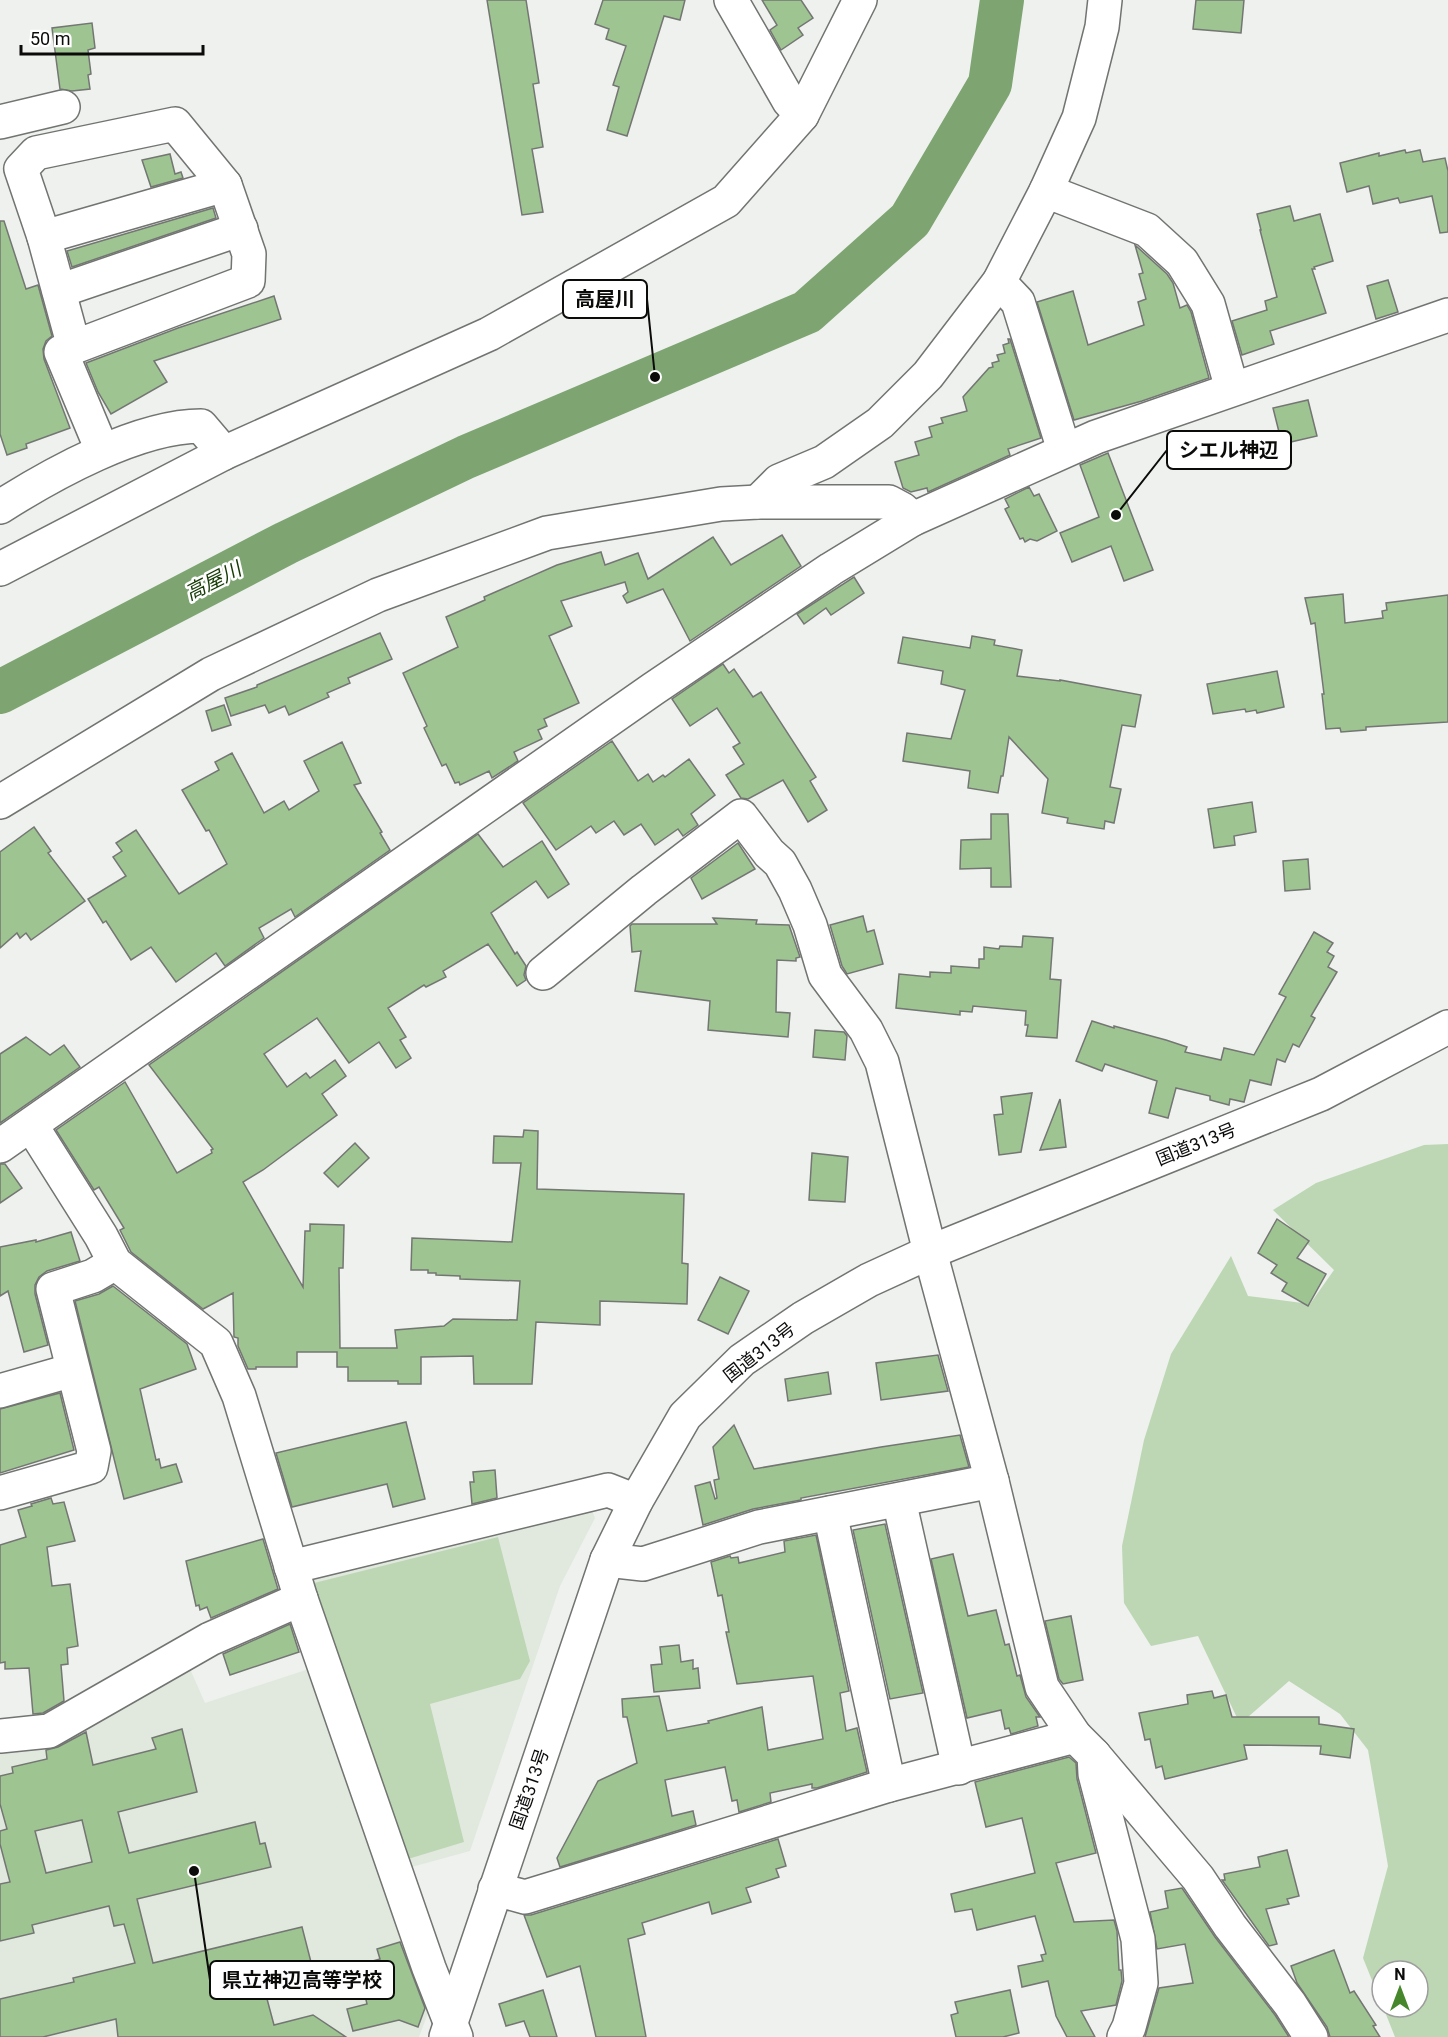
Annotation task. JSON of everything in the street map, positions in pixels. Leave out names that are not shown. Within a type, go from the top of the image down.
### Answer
[{"type":"main road","points":[[731,0],[789,101],[802,115]]},
{"type":"main road","points":[[0,569],[224,453],[489,334],[726,201],[802,115],[860,0]]},
{"type":"main road","points":[[758,502],[779,481],[824,462],[880,423],[928,375],[999,282],[1046,191],[1079,118],[1102,27],[1105,0]]},
{"type":"main road","points":[[0,122],[63,107]]},
{"type":"main road","points":[[74,347],[44,237],[21,169],[36,153],[175,124],[225,185],[249,254],[248,281],[61,352],[102,450]]},
{"type":"main road","points":[[44,237],[225,185]]},
{"type":"main road","points":[[1046,191],[1147,230],[1182,262],[1208,304],[1232,389]]},
{"type":"main road","points":[[59,291],[241,229]]},
{"type":"main road","points":[[999,282],[1018,302],[1064,450]]},
{"type":"main road","points":[[0,1146],[652,689],[831,569],[913,519],[1096,437],[1448,315]]},
{"type":"main road","points":[[3,496],[102,450],[180,426],[201,426],[224,453]]},
{"type":"main road","points":[[0,802],[211,674],[378,595],[547,533],[721,504],[758,502],[890,502],[913,519]]},
{"type":"main road","points":[[543,973],[644,890],[741,816],[769,853],[780,863],[810,925],[825,975],[866,1030],[882,1062],[930,1252],[992,1481],[1042,1687],[1084,1745],[1198,1878],[1230,1926],[1290,2004],[1311,2037]]},
{"type":"main road","name":"国道313号","points":[[451,2032],[495,1889],[607,1560],[636,1501],[685,1416],[742,1360],[803,1317],[868,1280],[930,1252],[1321,1094],[1448,1027]]},
{"type":"main road","points":[[31,1125],[101,1236],[114,1263],[216,1343],[239,1396],[301,1599],[451,2032]]},
{"type":"main road","points":[[0,1493],[91,1467],[94,1451],[53,1289],[93,1276],[114,1263]]},
{"type":"main road","points":[[0,1391],[73,1370]]},
{"type":"main road","points":[[607,1560],[643,1564],[759,1527],[992,1481]]},
{"type":"main road","points":[[291,1567],[608,1490],[636,1501]]},
{"type":"main road","points":[[899,1500],[958,1768]]},
{"type":"main road","points":[[830,1513],[889,1785]]},
{"type":"main road","points":[[0,1736],[49,1731],[210,1639],[301,1599]]},
{"type":"main road","points":[[495,1889],[525,1897],[889,1785],[958,1768],[1084,1745]]},
{"type":"main road","points":[[1084,1745],[1095,1774],[1138,1939],[1141,1983],[1130,2027],[1124,2037]]},
{"type":"shaded area","points":[[591,1508],[595,1518],[560,1586],[470,1851],[408,1868],[308,1581]]},
{"type":"shaded area","points":[[186,1660],[205,1703],[315,1667],[433,2000],[419,2037],[0,2037],[0,1743]]},
{"type":"green space","points":[[1448,1144],[1448,2037],[1395,2037],[1388,2019],[1430,2019],[1430,1959],[1370,1959],[1370,1975],[1363,1958],[1388,1866],[1368,1750],[1340,1714],[1289,1681],[1240,1724],[1198,1636],[1151,1646],[1124,1603],[1122,1546],[1144,1440],[1171,1354],[1231,1256],[1248,1296],[1310,1304],[1334,1270],[1273,1210],[1316,1183],[1424,1145]]},
{"type":"green space","points":[[498,1537],[530,1661],[520,1679],[430,1704],[464,1842],[408,1859],[314,1583]]},
{"type":"building","points":[[487,0],[526,0],[539,83],[533,84],[543,147],[532,149],[543,212],[522,215]]},
{"type":"building","points":[[603,0],[685,0],[680,20],[664,16],[627,136],[607,130],[619,87],[613,85],[626,46],[606,39],[609,29],[595,24]]},
{"type":"building","points":[[762,0],[801,0],[813,18],[798,28],[803,35],[781,50],[770,30],[777,25]]},
{"type":"building","points":[[1196,0],[1244,0],[1241,33],[1193,29]]},
{"type":"building","points":[[92,23],[95,48],[88,50],[90,89],[72,91],[60,89],[52,28]]},
{"type":"building","points":[[1405,150],[1406,153],[1420,150],[1423,162],[1445,158],[1448,171],[1448,232],[1440,233],[1432,196],[1400,203],[1398,198],[1373,204],[1369,186],[1347,192],[1340,163],[1379,153],[1379,156]]},
{"type":"building","points":[[170,154],[175,174],[181,172],[183,178],[151,187],[142,160]]},
{"type":"building","points":[[1290,206],[1294,221],[1320,214],[1333,261],[1312,269],[1326,313],[1270,331],[1274,344],[1242,355],[1232,321],[1267,310],[1265,301],[1277,297],[1257,214]]},
{"type":"building","points":[[213,208],[216,218],[72,267],[67,251]]},
{"type":"building","points":[[0,221],[4,221],[26,289],[38,285],[52,336],[46,341],[43,349],[44,359],[70,428],[26,444],[27,448],[7,455],[0,434]]},
{"type":"building","points":[[1135,245],[1167,274],[1173,283],[1180,308],[1187,305],[1191,312],[1209,378],[1142,401],[1074,420],[1037,302],[1073,291],[1088,345],[1144,325],[1138,302],[1146,299],[1139,274],[1143,273]]},
{"type":"building","points":[[1388,280],[1398,312],[1376,319],[1367,286]]},
{"type":"building","points":[[274,296],[281,319],[154,361],[167,382],[111,414],[98,392],[86,363],[178,328]]},
{"type":"building","points":[[1008,339],[1010,339],[1041,438],[1008,449],[1010,455],[928,492],[927,488],[911,492],[903,488],[895,462],[919,455],[915,442],[932,437],[929,427],[943,423],[941,418],[967,411],[963,397],[989,368],[993,367],[992,363],[999,361],[997,355],[1005,353],[1003,345],[1009,343]]},
{"type":"building","points":[[1308,400],[1317,436],[1282,444],[1273,408]]},
{"type":"building","points":[[1108,453],[1153,570],[1124,581],[1111,546],[1072,562],[1060,533],[1099,517],[1080,465]]},
{"type":"building","points":[[1029,487],[1034,496],[1039,494],[1057,531],[1037,541],[1030,539],[1025,542],[1023,538],[1020,539],[1005,509],[1009,507],[1005,499]]},
{"type":"building","points":[[782,535],[801,566],[690,641],[663,589],[627,603],[623,596],[628,592],[625,582],[561,601],[572,626],[549,636],[579,703],[544,719],[547,726],[538,730],[542,739],[514,752],[518,761],[492,778],[489,771],[460,785],[459,782],[455,783],[446,764],[442,766],[424,728],[427,726],[403,673],[458,647],[446,617],[485,600],[484,597],[557,565],[601,552],[605,565],[638,553],[648,579],[713,537],[731,565]]},
{"type":"building","points":[[854,577],[864,593],[831,615],[826,608],[804,624],[797,614]]},
{"type":"building","points":[[1343,594],[1345,623],[1383,618],[1382,611],[1387,610],[1386,603],[1448,595],[1448,722],[1366,727],[1366,730],[1341,732],[1340,728],[1326,729],[1315,623],[1311,624],[1305,598]]},
{"type":"building","points":[[380,633],[392,659],[348,678],[350,683],[327,693],[329,697],[289,715],[285,706],[269,713],[265,705],[231,716],[225,698],[257,687],[257,685]]},
{"type":"building","points":[[972,636],[995,640],[994,645],[1022,650],[1017,676],[1060,680],[1141,695],[1135,727],[1122,725],[1110,787],[1121,789],[1114,823],[1105,821],[1104,829],[1067,823],[1068,818],[1042,813],[1048,779],[1009,737],[998,793],[968,788],[970,771],[903,761],[907,733],[951,739],[965,690],[941,684],[943,671],[898,663],[903,637],[970,648]]},
{"type":"building","points":[[723,664],[729,673],[734,669],[753,697],[761,692],[816,777],[810,781],[827,810],[808,822],[783,780],[748,799],[741,798],[726,775],[744,764],[733,747],[740,743],[717,708],[690,726],[672,699]]},
{"type":"building","points":[[1277,671],[1284,707],[1257,713],[1256,710],[1246,712],[1245,709],[1213,714],[1207,684]]},
{"type":"building","points":[[224,705],[231,725],[212,731],[206,711]]},
{"type":"building","points":[[612,741],[638,781],[648,774],[653,782],[663,775],[665,777],[689,759],[715,795],[691,814],[698,825],[683,836],[678,829],[655,845],[641,824],[624,835],[614,821],[596,833],[591,826],[556,850],[523,803]]},
{"type":"building","points":[[342,742],[361,783],[354,785],[390,850],[295,917],[291,909],[259,928],[264,938],[225,966],[216,953],[176,982],[151,947],[131,960],[106,921],[103,923],[88,899],[126,876],[113,857],[122,851],[116,843],[136,830],[179,894],[227,864],[209,830],[206,831],[182,790],[219,770],[215,762],[232,753],[264,813],[284,801],[289,810],[319,791],[304,761]]},
{"type":"building","points":[[1252,802],[1256,832],[1234,836],[1235,845],[1214,848],[1208,809]]},
{"type":"building","points":[[991,814],[1008,814],[1011,887],[991,887],[991,868],[960,869],[961,840],[991,839]]},
{"type":"building","points":[[34,827],[51,851],[48,853],[85,901],[31,940],[26,933],[20,938],[17,933],[0,948],[0,852]]},
{"type":"building","points":[[478,834],[503,867],[542,841],[569,884],[548,898],[536,881],[491,913],[515,954],[517,952],[526,966],[524,975],[526,980],[517,986],[488,944],[443,971],[446,977],[426,987],[424,985],[388,1008],[406,1037],[400,1040],[411,1058],[396,1068],[379,1042],[349,1063],[317,1018],[264,1054],[287,1087],[306,1073],[310,1078],[335,1060],[346,1076],[322,1094],[337,1115],[263,1170],[243,1182],[303,1287],[305,1231],[310,1231],[310,1224],[344,1225],[343,1268],[339,1268],[340,1348],[397,1348],[395,1330],[444,1326],[453,1319],[517,1320],[520,1281],[460,1279],[460,1276],[428,1273],[428,1270],[411,1270],[412,1238],[512,1242],[521,1163],[493,1163],[494,1136],[523,1137],[524,1130],[538,1131],[537,1189],[684,1194],[682,1263],[688,1264],[687,1304],[600,1301],[600,1325],[536,1322],[532,1384],[474,1384],[473,1356],[421,1357],[421,1384],[398,1384],[398,1381],[348,1381],[348,1367],[337,1367],[337,1352],[297,1352],[297,1367],[248,1369],[238,1346],[238,1338],[234,1337],[233,1293],[203,1309],[131,1252],[120,1230],[124,1228],[99,1187],[94,1190],[56,1130],[125,1082],[177,1173],[212,1153],[213,1149],[149,1065]]},
{"type":"building","points":[[738,843],[755,869],[702,899],[691,878]]},
{"type":"building","points":[[1308,859],[1310,889],[1285,891],[1283,861]]},
{"type":"building","points":[[863,916],[867,932],[874,930],[883,964],[847,974],[842,966],[830,925]]},
{"type":"building","points":[[713,918],[757,920],[756,924],[789,925],[800,957],[796,958],[796,961],[777,960],[776,1012],[790,1013],[788,1037],[708,1030],[710,1001],[635,991],[641,951],[632,952],[630,926],[632,924],[717,924]]},
{"type":"building","points":[[1314,932],[1333,943],[1327,952],[1334,956],[1328,967],[1337,972],[1311,1016],[1315,1018],[1299,1047],[1293,1044],[1285,1062],[1277,1059],[1271,1085],[1250,1080],[1244,1102],[1230,1099],[1229,1105],[1210,1100],[1210,1096],[1176,1088],[1168,1118],[1149,1113],[1157,1081],[1105,1064],[1102,1071],[1076,1061],[1092,1021],[1166,1040],[1187,1047],[1185,1052],[1221,1060],[1224,1048],[1254,1055],[1286,997],[1279,994]]},
{"type":"building","points":[[1023,936],[1053,938],[1050,979],[1061,980],[1057,1038],[1026,1036],[1028,1025],[1025,1025],[1026,1011],[973,1006],[972,1012],[960,1011],[960,1015],[896,1008],[899,974],[930,977],[930,972],[951,973],[951,966],[979,968],[979,959],[984,959],[984,947],[999,949],[1000,946],[1022,947]]},
{"type":"building","points":[[815,1030],[844,1032],[847,1036],[845,1060],[813,1057]]},
{"type":"building","points":[[26,1037],[50,1055],[64,1045],[80,1067],[0,1123],[0,1054]]},
{"type":"building","points":[[1032,1093],[1021,1152],[999,1155],[994,1115],[1003,1114],[1001,1097]]},
{"type":"building","points":[[1060,1099],[1066,1147],[1040,1150]]},
{"type":"building","points":[[355,1143],[369,1158],[338,1187],[324,1173]]},
{"type":"building","points":[[812,1153],[848,1157],[845,1202],[809,1200]]},
{"type":"building","points":[[0,1164],[5,1164],[22,1188],[0,1203]]},
{"type":"building","points":[[1277,1219],[1309,1241],[1297,1258],[1326,1274],[1308,1306],[1282,1291],[1287,1283],[1271,1273],[1277,1265],[1258,1253]]},
{"type":"building","points":[[71,1232],[80,1261],[47,1271],[39,1277],[35,1285],[35,1294],[48,1345],[24,1352],[8,1291],[0,1296],[0,1247],[36,1240],[36,1242]]},
{"type":"building","points":[[720,1277],[749,1291],[728,1334],[698,1320]]},
{"type":"building","points":[[113,1286],[187,1344],[196,1369],[140,1389],[156,1460],[159,1459],[161,1468],[176,1464],[182,1482],[124,1499],[75,1301],[99,1294]]},
{"type":"building","points":[[938,1355],[948,1391],[881,1400],[876,1363]]},
{"type":"building","points":[[828,1372],[831,1394],[788,1401],[785,1379]]},
{"type":"building","points":[[60,1393],[74,1450],[0,1473],[0,1409]]},
{"type":"building","points":[[406,1422],[425,1499],[393,1507],[387,1484],[292,1507],[276,1453]]},
{"type":"building","points":[[734,1425],[754,1469],[960,1435],[969,1467],[801,1498],[801,1500],[753,1509],[703,1525],[695,1486],[710,1482],[715,1499],[717,1498],[714,1480],[719,1479],[713,1447]]},
{"type":"building","points":[[495,1470],[497,1498],[472,1504],[470,1482],[474,1482],[473,1472]]},
{"type":"building","points":[[51,1498],[53,1504],[64,1502],[75,1541],[47,1547],[52,1586],[70,1584],[78,1646],[67,1648],[68,1664],[61,1665],[64,1701],[43,1713],[33,1714],[29,1668],[5,1669],[5,1662],[0,1663],[0,1545],[26,1537],[18,1510]]},
{"type":"building","points":[[885,1524],[923,1693],[890,1699],[853,1530]]},
{"type":"building","points":[[816,1535],[849,1691],[840,1693],[846,1731],[857,1728],[867,1772],[817,1788],[812,1788],[812,1784],[770,1793],[771,1802],[739,1812],[737,1800],[732,1801],[725,1767],[665,1780],[672,1816],[693,1811],[696,1825],[560,1867],[557,1858],[598,1781],[637,1763],[627,1717],[623,1717],[622,1699],[659,1696],[667,1731],[709,1723],[708,1721],[762,1707],[768,1750],[823,1739],[813,1676],[737,1684],[726,1632],[729,1632],[722,1595],[718,1596],[711,1562],[730,1556],[731,1558],[738,1557],[739,1563],[785,1552],[784,1541]]},
{"type":"building","points":[[263,1539],[278,1589],[211,1618],[207,1607],[200,1610],[199,1605],[196,1606],[186,1561]]},
{"type":"building","points":[[953,1554],[968,1616],[996,1610],[1005,1645],[1009,1644],[1017,1676],[1020,1675],[1026,1697],[1040,1717],[1036,1717],[1038,1726],[1011,1734],[1009,1728],[1005,1729],[1001,1710],[967,1718],[931,1559]]},
{"type":"building","points":[[1071,1616],[1083,1680],[1063,1684],[1059,1679],[1045,1621]]},
{"type":"building","points":[[290,1624],[299,1652],[230,1675],[223,1654]]},
{"type":"building","points":[[679,1645],[681,1662],[693,1660],[693,1669],[698,1668],[700,1688],[654,1692],[651,1665],[662,1664],[660,1647]]},
{"type":"building","points":[[1212,1691],[1214,1698],[1226,1695],[1232,1717],[1319,1717],[1319,1724],[1354,1729],[1350,1758],[1320,1754],[1321,1746],[1244,1745],[1247,1759],[1165,1779],[1162,1766],[1156,1768],[1150,1739],[1145,1740],[1139,1713],[1188,1704],[1187,1695]]},
{"type":"building","points":[[182,1729],[197,1792],[118,1812],[129,1853],[255,1822],[260,1844],[265,1843],[271,1867],[137,1899],[153,1963],[302,1927],[312,1966],[289,1972],[290,1977],[263,1984],[274,2025],[313,2015],[346,2037],[118,2037],[116,2019],[43,2037],[0,2037],[0,1999],[74,1982],[73,1978],[135,1963],[124,1924],[114,1926],[109,1906],[32,1925],[34,1933],[0,1941],[0,1884],[10,1882],[0,1844],[0,1831],[7,1829],[0,1804],[0,1776],[13,1773],[12,1767],[47,1759],[46,1750],[58,1747],[86,1732],[93,1765],[156,1749],[152,1738]],"holes":[[[82,1820],[92,1862],[46,1873],[35,1831]]]},
{"type":"building","points":[[1069,1757],[1076,1763],[1077,1779],[1096,1853],[1056,1863],[1074,1922],[1114,1920],[1117,1931],[1119,1970],[1121,1970],[1122,1981],[1116,2005],[1081,2011],[1095,2037],[1067,2037],[1056,2016],[1048,1981],[1022,1987],[1018,1966],[1043,1961],[1041,1955],[1046,1954],[1035,1916],[977,1930],[972,1909],[955,1912],[951,1894],[1035,1873],[1022,1818],[986,1827],[975,1782]]},
{"type":"building","points":[[778,1839],[786,1866],[776,1869],[779,1877],[746,1888],[751,1902],[712,1914],[709,1902],[642,1923],[645,1934],[628,1939],[646,2037],[596,2037],[580,1966],[547,1977],[524,1915],[531,1915]]},
{"type":"building","points":[[1287,1850],[1299,1896],[1287,1899],[1289,1904],[1266,1909],[1277,1944],[1269,1946],[1222,1880],[1225,1880],[1224,1874],[1260,1867],[1258,1857]]},
{"type":"building","points":[[1182,1888],[1289,2037],[1145,2037],[1159,1988],[1193,1983],[1185,1944],[1157,1949],[1150,1912],[1168,1908],[1165,1891]]},
{"type":"building","points":[[400,1942],[425,2008],[418,2027],[399,2020],[353,2031],[347,2009],[367,2004],[358,1965],[380,1959],[377,1949]]},
{"type":"building","points":[[1334,1950],[1350,1993],[1354,1991],[1376,2025],[1373,2026],[1380,2037],[1330,2037],[1327,2027],[1297,1983],[1291,1966]]},
{"type":"building","points":[[543,1990],[557,2037],[530,2037],[524,2021],[506,2026],[499,2004]]},
{"type":"building","points":[[1010,1990],[1019,2033],[1003,2037],[956,2037],[951,2015],[958,2013],[955,2002]]},
{"type":"waterway","name":"高屋川","points":[[0,692],[286,543],[466,457],[807,312],[910,220],[990,84],[1002,0]]},
{"type":"place","name":"高屋川","points":[[655,377]]},
{"type":"place","name":"シエル神辺","points":[[1116,515]]},
{"type":"place","name":"県立神辺高等学校","points":[[194,1871]]}]
